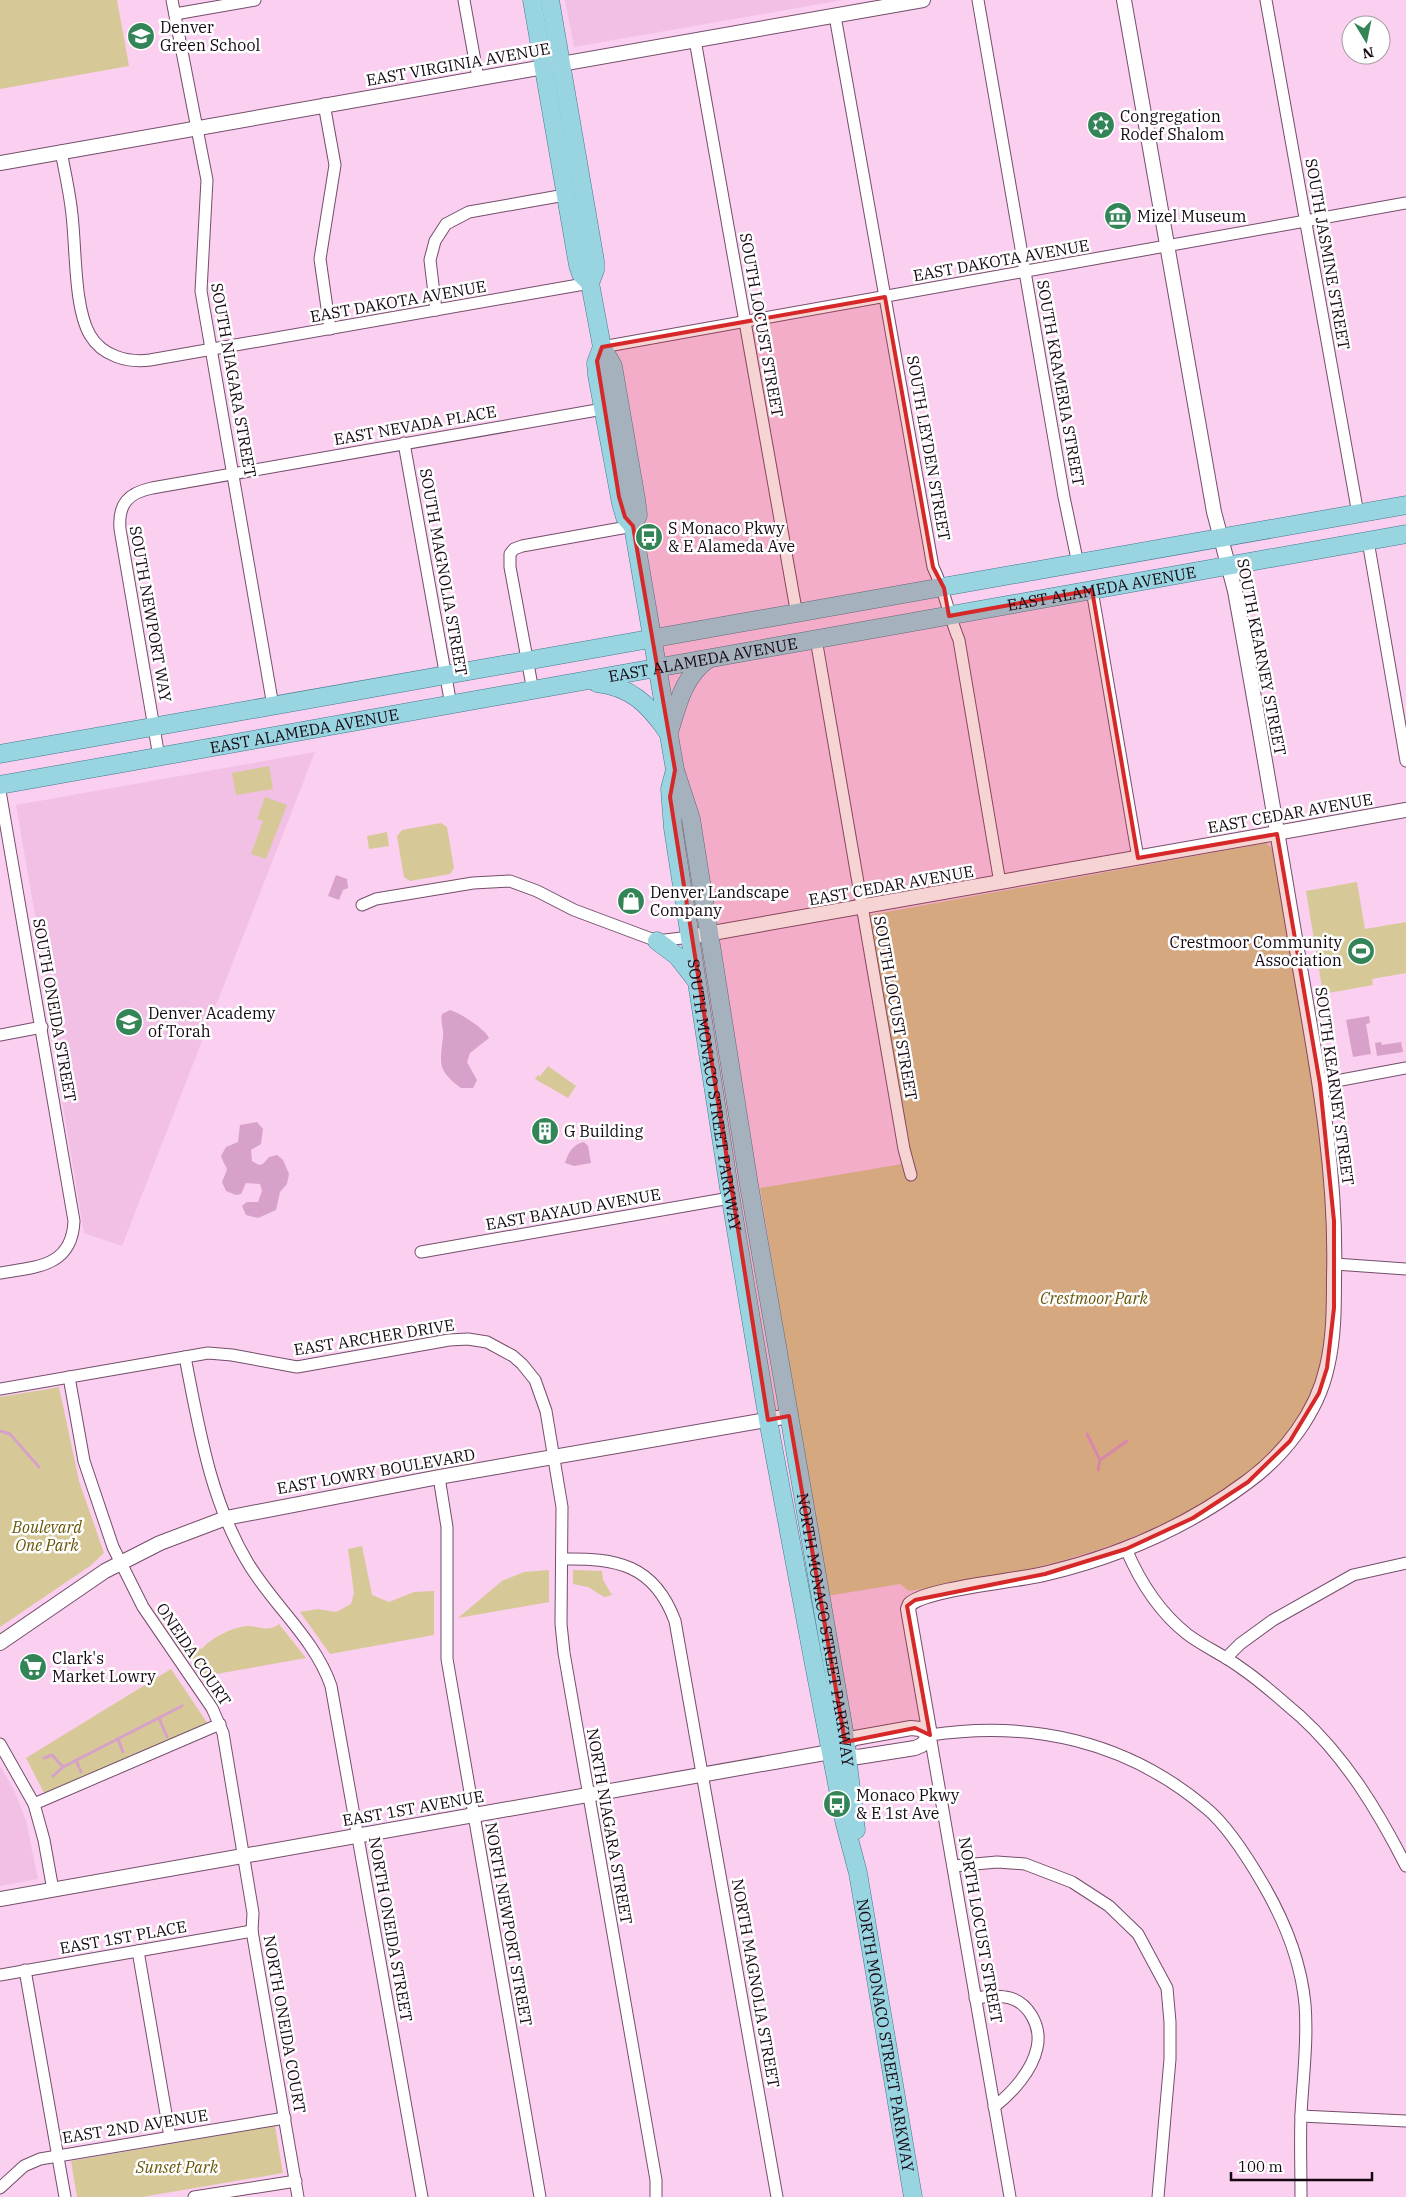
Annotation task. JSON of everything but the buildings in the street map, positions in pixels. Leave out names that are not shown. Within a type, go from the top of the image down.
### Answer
[{"type":"main road","points":[[532,0],[542,67],[579,269],[590,283]]},
{"type":"main road","points":[[550,0],[595,264],[590,283],[602,347],[613,366],[638,512],[638,521],[634,526],[625,517],[621,503],[603,409],[596,366],[602,347]]},
{"type":"main road","name":"EAST ALAMEDA AVENUE","points":[[0,754],[1406,506]]},
{"type":"main road","name":"SOUTH MONACO STREET PARKWAY","points":[[634,526],[675,770],[690,814],[789,1416]]},
{"type":"main road","name":"EAST ALAMEDA AVENUE","points":[[0,785],[1406,534]]},
{"type":"main road","points":[[669,735],[684,688],[694,672],[708,659]]},
{"type":"main road","points":[[582,682],[610,685],[631,693],[652,710],[669,735]]},
{"type":"main road","name":"SOUTH MONACO STREET PARKWAY","points":[[675,770],[670,789],[671,810],[730,1198],[768,1420]]},
{"type":"main road","points":[[657,940],[677,956],[696,980]]},
{"type":"main road","points":[[718,1121],[731,1144],[736,1175],[740,1183],[750,1185]]},
{"type":"main road","points":[[730,1198],[745,1212],[751,1244],[764,1272]]},
{"type":"main road","name":"NORTH MONACO STREET PARKWAY","points":[[789,1416],[841,1750],[858,1873],[913,2197]]},
{"type":"main road","name":"NORTH MONACO STREET PARKWAY","points":[[768,1420],[841,1750]]},
{"type":"street","name":"SOUTH NIAGARA STREET","points":[[172,0],[207,187],[200,280],[273,706]]},
{"type":"street","points":[[175,14],[255,0]]},
{"type":"street","points":[[464,0],[478,78]]},
{"type":"street","name":"EAST VIRGINIA AVENUE","points":[[0,163],[324,104],[923,0]]},
{"type":"street","name":"SOUTH KRAMERIA STREET","points":[[978,0],[1062,487],[1078,564]]},
{"type":"street","name":"SOUTH KEARNEY STREET","points":[[908,1609],[915,1600],[925,1596],[1045,1574],[1126,1549],[1193,1518],[1240,1487],[1273,1460],[1290,1441],[1319,1393],[1327,1368],[1334,1308],[1335,1264],[1332,1188],[1320,1084],[1235,591],[1221,538],[1124,0]]},
{"type":"street","name":"SOUTH JASMINE STREET","points":[[1266,0],[1358,514]]},
{"type":"street","name":"SOUTH LEYDEN STREET","points":[[835,16],[933,568],[944,588],[949,616],[959,640],[1000,883]]},
{"type":"street","name":"SOUTH LOCUST STREET","points":[[695,40],[796,615]]},
{"type":"street","points":[[324,104],[335,165],[320,259],[330,329]]},
{"type":"street","points":[[61,151],[72,214],[81,311],[91,337],[114,356],[134,361],[211,350]]},
{"type":"street","points":[[436,310],[430,260],[435,241],[446,224],[469,212],[565,195]]},
{"type":"street","name":"EAST DAKOTA AVENUE","points":[[602,347],[1406,203]]},
{"type":"street","name":"EAST DAKOTA AVENUE","points":[[211,350],[590,283]]},
{"type":"street","name":"EAST NEVADA PLACE","points":[[233,474],[603,409]]},
{"type":"street","name":"SOUTH MAGNOLIA STREET","points":[[404,444],[451,705]]},
{"type":"street","name":"SOUTH NEWPORT WAY","points":[[159,757],[120,528],[120,509],[128,497],[144,489],[233,474]]},
{"type":"street","points":[[533,691],[510,567],[510,554],[514,549],[526,545],[634,526]]},
{"type":"street","points":[[1368,542],[1406,761]]},
{"type":"street","points":[[1092,590],[1138,858]]},
{"type":"street","name":"SOUTH LOCUST STREET","points":[[816,639],[904,1149],[911,1175]]},
{"type":"street","name":"SOUTH ONEIDA STREET","points":[[0,791],[73,1210],[72,1235],[65,1251],[53,1262],[0,1273]]},
{"type":"street","name":"EAST CEDAR AVENUE","points":[[362,905],[376,899],[463,885],[510,881],[537,891],[574,910],[657,940],[690,938],[1406,810]]},
{"type":"street","points":[[0,1035],[42,1027]]},
{"type":"street","points":[[1320,1084],[1406,1068]]},
{"type":"street","name":"EAST BAYAUD AVENUE","points":[[421,1252],[730,1198]]},
{"type":"street","points":[[1335,1264],[1406,1269]]},
{"type":"street","name":"EAST ARCHER DRIVE","points":[[0,1389],[185,1357],[224,1354],[296,1367],[450,1340],[468,1339],[487,1342],[513,1356],[535,1380],[544,1406],[554,1458]]},
{"type":"street","points":[[185,1357],[203,1450],[226,1518]]},
{"type":"street","name":"ONEIDA COURT","points":[[69,1377],[82,1453],[90,1485],[120,1563],[143,1607],[212,1708],[220,1724],[227,1749],[244,1855]]},
{"type":"street","name":"EAST LOWRY BOULEVARD","points":[[0,1643],[82,1585],[120,1563],[160,1543],[226,1518],[439,1477],[789,1416]]},
{"type":"street","name":"NORTH NIAGARA STREET","points":[[554,1458],[562,1507],[562,1640],[656,2180],[656,2197]]},
{"type":"street","name":"NORTH NEWPORT STREET","points":[[439,1477],[447,1527],[446,1650],[473,1816],[540,2197]]},
{"type":"street","name":"NORTH ONEIDA STREET","points":[[226,1518],[235,1541],[257,1577],[316,1655],[328,1676],[336,1705],[422,2197]]},
{"type":"street","points":[[1126,1549],[1147,1591],[1169,1618],[1186,1634],[1243,1669],[1300,1717],[1340,1758],[1383,1820],[1406,1866]]},
{"type":"street","name":"NORTH MAGNOLIA STREET","points":[[562,1559],[607,1560],[631,1567],[650,1581],[668,1603],[677,1629],[777,2197]]},
{"type":"street","points":[[1226,1658],[1240,1644],[1273,1620],[1353,1575],[1406,1563]]},
{"type":"street","name":"NORTH LOCUST STREET","points":[[908,1609],[1010,2197]]},
{"type":"street","points":[[34,1804],[220,1724]]},
{"type":"street","name":"EAST 1ST AVENUE","points":[[0,1899],[841,1750],[915,1728],[923,1730],[930,1735],[922,1745],[915,1748],[858,1758],[841,1750]]},
{"type":"street","points":[[930,1735],[979,1729],[1012,1730],[1082,1741],[1136,1761],[1178,1787],[1208,1809],[1247,1857],[1274,1903],[1297,1962],[1305,2003],[1306,2050],[1301,2116],[1301,2197]]},
{"type":"street","points":[[0,1744],[34,1804],[44,1840],[53,1890]]},
{"type":"street","name":"NORTH ONEIDA COURT","points":[[244,1855],[253,1913],[252,1931],[298,2197]]},
{"type":"street","points":[[953,1866],[997,1862],[1025,1864],[1072,1882],[1109,1906],[1138,1934],[1167,1988],[1170,2022],[1170,2059],[1158,2197]]},
{"type":"street","name":"EAST 1ST PLACE","points":[[0,1975],[252,1931]]},
{"type":"street","points":[[138,1951],[170,2137]]},
{"type":"street","points":[[25,1970],[56,2156],[65,2197]]},
{"type":"street","points":[[974,1998],[993,1995],[1019,2001],[1034,2019],[1037,2029],[1037,2047],[1033,2058],[1009,2095],[994,2107]]},
{"type":"street","points":[[1301,2116],[1406,2120]]},
{"type":"street","name":"EAST 2ND AVENUE","points":[[0,2188],[27,2164],[56,2156],[284,2118]]},
{"type":"street","points":[[194,2197],[296,2181]]},
{"type":"highlighted area","points":[[885,297],[933,567],[944,588],[949,616],[1092,590],[1138,858],[1277,834],[1320,1084],[1334,1221],[1334,1308],[1327,1368],[1319,1393],[1290,1441],[1248,1482],[1193,1518],[1126,1549],[1045,1574],[915,1600],[907,1606],[930,1735],[915,1728],[845,1742],[789,1416],[768,1420],[670,797],[675,770],[633,526],[625,517],[619,497],[597,361],[602,347]]},
{"type":"shaded area","points":[[565,0],[843,0],[574,47]]},
{"type":"shaded area","name":"Denver Academy of Torah","points":[[315,752],[122,1246],[84,1233],[42,980],[46,979],[16,805]]},
{"type":"shaded area","points":[[336,875],[347,879],[348,888],[343,890],[339,900],[328,896]]},
{"type":"shaded area","points":[[450,1010],[472,1022],[483,1030],[489,1038],[470,1053],[467,1062],[477,1080],[473,1088],[461,1088],[453,1082],[442,1066],[442,1014]]},
{"type":"shaded area","points":[[1369,1016],[1370,1023],[1366,1024],[1371,1054],[1353,1057],[1346,1020]]},
{"type":"shaded area","points":[[1381,1042],[1382,1045],[1401,1042],[1403,1052],[1377,1056],[1375,1043]]},
{"type":"shaded area","points":[[257,1122],[263,1129],[261,1144],[251,1150],[252,1161],[259,1165],[263,1164],[269,1157],[277,1155],[283,1160],[289,1174],[287,1184],[280,1192],[276,1210],[258,1218],[246,1215],[242,1206],[247,1202],[258,1202],[262,1191],[260,1184],[246,1183],[241,1194],[236,1195],[226,1191],[222,1182],[227,1168],[221,1156],[226,1147],[238,1142],[240,1125]]},
{"type":"shaded area","points":[[584,1142],[588,1146],[591,1163],[574,1166],[565,1163],[571,1150]]},
{"type":"shaded area","points":[[0,1766],[14,1790],[26,1821],[38,1879],[0,1886]]},
{"type":"green space","points":[[0,0],[117,0],[129,66],[0,89]]},
{"type":"green space","points":[[269,766],[273,789],[236,795],[232,773]]},
{"type":"green space","points":[[265,797],[287,805],[266,859],[251,854],[263,821],[257,819]]},
{"type":"green space","points":[[441,823],[447,827],[454,868],[450,874],[410,881],[404,877],[397,836],[402,830]]},
{"type":"green space","points":[[387,832],[389,846],[369,849],[367,836]]},
{"type":"green space","name":"Crestmoor Park","points":[[1266,843],[1272,848],[1309,1055],[1323,1159],[1327,1212],[1327,1315],[1324,1353],[1318,1378],[1302,1413],[1280,1445],[1241,1480],[1183,1514],[1116,1544],[1049,1564],[981,1579],[909,1591],[900,1584],[827,1596],[760,1188],[902,1164],[859,917]]},
{"type":"green space","name":"Crestmoor Community Association","points":[[1357,882],[1365,929],[1406,922],[1406,973],[1372,979],[1373,985],[1323,994],[1306,891]]},
{"type":"green space","points":[[548,1066],[576,1086],[568,1098],[535,1079]]},
{"type":"green space","name":"Boulevard One Park","points":[[59,1387],[79,1481],[104,1553],[90,1566],[0,1627],[0,1397]]},
{"type":"green space","points":[[362,1546],[372,1595],[389,1602],[414,1592],[434,1591],[434,1635],[330,1654],[300,1612],[318,1609],[336,1612],[351,1604],[354,1593],[348,1549]]},
{"type":"green space","points":[[549,1570],[549,1602],[458,1618],[502,1581],[524,1572]]},
{"type":"green space","points":[[573,1570],[602,1571],[603,1580],[612,1595],[604,1597],[588,1587],[573,1584]]},
{"type":"green space","points":[[279,1624],[306,1658],[205,1676],[180,1643],[202,1649],[223,1633],[236,1628],[248,1626],[268,1629]]},
{"type":"green space","points":[[171,1669],[208,1724],[44,1793],[26,1758]]},
{"type":"green space","name":"Sunset Park","points":[[275,2126],[283,2173],[142,2197],[77,2197],[71,2161]]},
{"type":"waterway","points":[[0,1431],[10,1434],[39,1467]]},
{"type":"waterway","points":[[1087,1434],[1100,1460],[1098,1470]]},
{"type":"waterway","points":[[1100,1460],[1127,1441]]},
{"type":"waterway","points":[[53,1776],[63,1767],[182,1706]]},
{"type":"waterway","points":[[159,1718],[167,1737]]},
{"type":"waterway","points":[[118,1739],[123,1752]]},
{"type":"waterway","points":[[44,1758],[52,1755],[63,1767]]},
{"type":"waterway","points":[[76,1760],[81,1772]]},
{"type":"place","name":"Denver Green School","points":[[141,36]]},
{"type":"place","name":"Congregation Rodef Shalom","points":[[1101,125]]},
{"type":"place","name":"Mizel Museum","points":[[1118,216]]},
{"type":"place","name":"S Monaco Pkwy & E Alameda Ave","points":[[649,537]]},
{"type":"place","name":"Denver Landscape Company","points":[[631,901]]},
{"type":"place","name":"Crestmoor Community Association","points":[[1361,951]]},
{"type":"place","name":"Denver Academy of Torah","points":[[129,1022]]},
{"type":"place","name":"G Building","points":[[545,1131]]},
{"type":"place","name":"Clark's Market Lowry","points":[[33,1667]]},
{"type":"place","name":"Monaco Pkwy & E 1st Ave","points":[[837,1804]]}]
